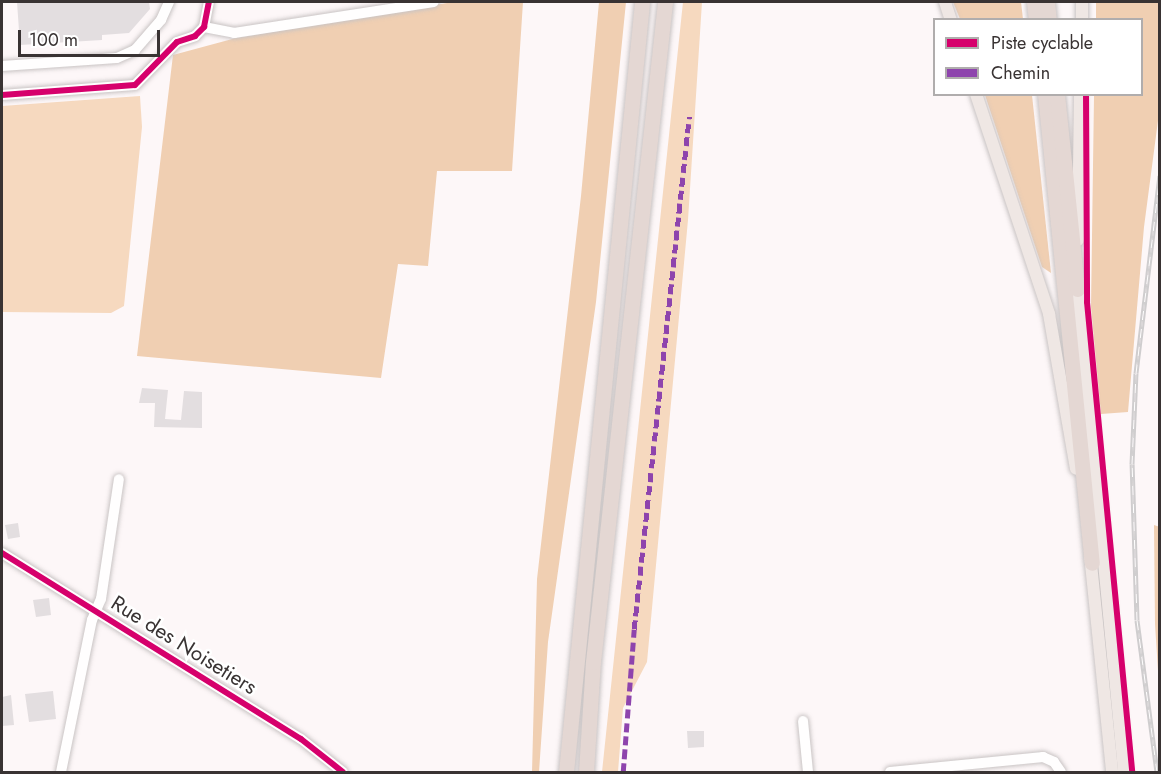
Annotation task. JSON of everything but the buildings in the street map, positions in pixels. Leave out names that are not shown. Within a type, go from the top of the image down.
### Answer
[{"type":"highway","points":[[566,772],[642,2]]},
{"type":"highway","points":[[586,772],[593,662],[665,2]]},
{"type":"highway","points":[[1034,2],[1036,18]]},
{"type":"highway","points":[[1047,2],[1049,18]]},
{"type":"highway","points":[[1045,96],[1092,563]]},
{"type":"highway","points":[[1057,96],[1077,289]]},
{"type":"main road","points":[[945,2],[950,18]]},
{"type":"main road","points":[[1082,2],[1082,18]]},
{"type":"main road","points":[[977,96],[1054,335],[1092,563],[1112,772]]},
{"type":"main road","points":[[1080,96],[1077,289],[1124,772]]},
{"type":"street","points":[[2,95],[135,85],[177,42],[195,36],[204,27],[209,2]]},
{"type":"street","points":[[204,27],[234,33],[434,2]]},
{"type":"street","points":[[2,66],[117,58],[135,50],[172,3]]},
{"type":"street","points":[[61,772],[96,609],[119,479]]},
{"type":"street","name":"Rue des Noisetiers","points":[[2,553],[96,609],[301,739],[343,772]]},
{"type":"street","points":[[803,721],[808,772]]},
{"type":"street","points":[[890,772],[1043,758],[1054,762],[1060,772]]},
{"type":"shaded area","points":[[453,2],[523,2],[512,171],[437,171],[428,266],[398,264],[381,378],[137,356],[173,55],[236,38]]},
{"type":"shaded area","points":[[599,2],[626,2],[596,302],[548,642],[539,772],[532,772],[537,579],[581,196]]},
{"type":"shaded area","points":[[683,2],[702,2],[688,220],[647,662],[623,708],[618,772],[602,772]]},
{"type":"shaded area","points":[[953,2],[1021,2],[1023,18],[960,18]]},
{"type":"shaded area","points":[[1096,2],[1160,2],[1159,113],[1144,227],[1128,412],[1101,414],[1091,307],[1094,96],[1143,96],[1143,18],[1096,18]]},
{"type":"shaded area","points":[[140,96],[142,127],[124,306],[111,313],[2,312],[2,106]]},
{"type":"shaded area","points":[[985,96],[1032,96],[1051,273],[1042,267]]},
{"type":"shaded area","points":[[1154,525],[1160,527],[1159,686],[1155,624]]},
{"type":"railway","points":[[1157,772],[1137,620],[1132,464],[1136,373],[1160,175]]},
{"type":"marked path","points":[[623,772],[634,629],[689,117]]},
{"type":"cycle path","points":[[2,95],[135,85],[177,42],[195,36],[204,27],[209,2]]},
{"type":"cycle path","points":[[1086,96],[1087,302],[1132,772]]},
{"type":"cycle path","points":[[2,553],[301,739],[343,772]]}]
